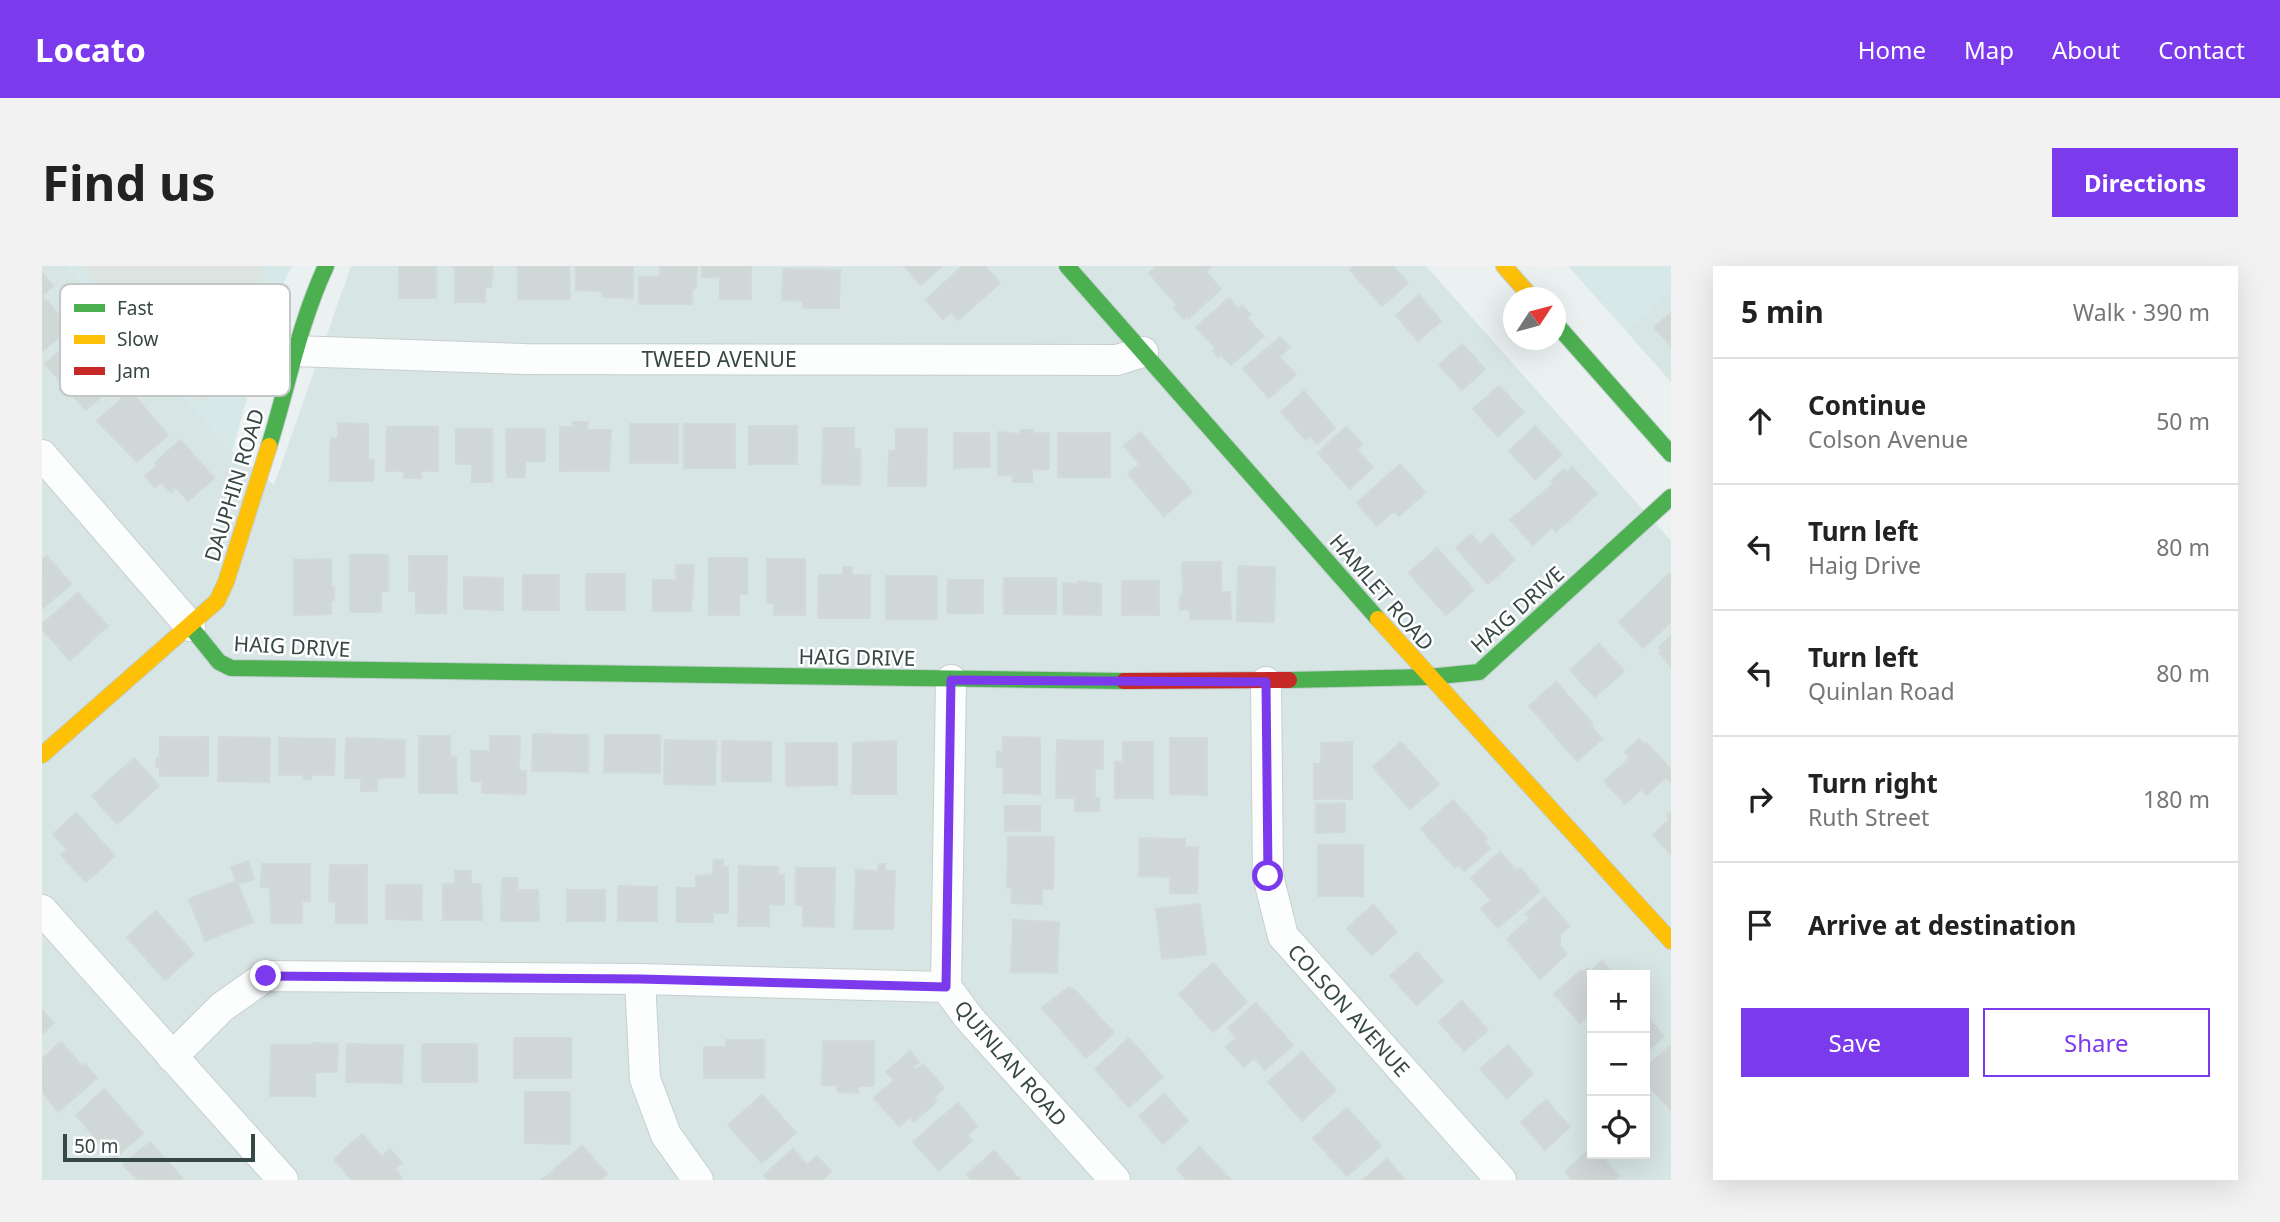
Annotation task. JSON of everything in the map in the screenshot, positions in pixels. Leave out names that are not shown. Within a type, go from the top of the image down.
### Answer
[{"type":"street","name":"DAUPHIN ROAD","points":[[290,367],[311,298],[326,266]]},
{"type":"street","name":"HAMLET ROAD","points":[[1068,266],[1429,677],[1671,941]]},
{"type":"street","points":[[1504,266],[1522,287]]},
{"type":"street","points":[[1566,335],[1671,454]]},
{"type":"street","name":"TWEED AVENUE","points":[[294,351],[538,359],[1104,360],[1117,360],[1143,352]]},
{"type":"street","name":"DAUPHIN ROAD","points":[[190,626],[217,601],[226,582],[283,396]]},
{"type":"street","points":[[42,455],[190,626],[42,755]]},
{"type":"street","name":"HAIG DRIVE","points":[[190,626],[219,662],[232,668],[951,680],[1266,682],[1429,677],[1479,672],[1671,497]]},
{"type":"street","name":"QUINLAN ROAD","points":[[951,680],[946,987],[969,1018],[1115,1180]]},
{"type":"street","name":"COLSON AVENUE","points":[[1266,682],[1268,876],[1283,936],[1500,1180]]},
{"type":"street","points":[[42,910],[283,1180]]},
{"type":"street","points":[[172,1057],[222,1007],[266,976],[640,979],[946,987]]},
{"type":"street","points":[[640,979],[645,1079],[666,1135],[698,1180]]},
{"type":"lane","points":[[290,350],[294,351]]},
{"type":"shaded area","points":[[42,266],[67,266],[83,284],[60,284],[60,396],[183,396],[232,451],[274,485],[351,266],[1426,266],[1671,541],[1671,1180],[42,1180]]},
{"type":"shaded area","points":[[67,266],[292,266],[283,284],[83,284]]},
{"type":"shaded area","points":[[80,266],[263,266],[262,284],[96,284]]},
{"type":"shaded area","points":[[1568,266],[1671,266],[1671,290],[1626,331]]},
{"type":"shaded area","points":[[1671,290],[1671,382],[1626,331]]},
{"type":"shaded area","points":[[183,396],[248,396],[232,451]]},
{"type":"shaded area","points":[[194,396],[210,396],[201,404]]},
{"type":"building","points":[[399,266],[436,266],[436,298],[399,298]]},
{"type":"building","points":[[451,266],[493,266],[491,287],[485,287],[485,302],[455,302],[455,267]]},
{"type":"building","points":[[518,266],[569,266],[570,299],[518,299]]},
{"type":"building","points":[[576,266],[633,266],[633,298],[602,297],[602,291],[576,290]]},
{"type":"building","points":[[660,266],[697,266],[692,304],[639,304],[639,277],[660,277]]},
{"type":"building","points":[[702,266],[751,266],[751,299],[720,299],[720,277],[702,277]]},
{"type":"building","points":[[904,266],[942,266],[921,285]]},
{"type":"building","points":[[962,266],[985,266],[1000,283],[958,320],[951,312],[943,319],[926,300]]},
{"type":"building","points":[[1157,266],[1212,266],[1206,272],[1221,289],[1189,318],[1187,316],[1184,319],[1174,308],[1177,305],[1149,273]]},
{"type":"building","points":[[1354,266],[1393,266],[1408,283],[1382,306],[1350,270]]},
{"type":"building","points":[[783,269],[840,270],[839,308],[803,308],[803,301],[782,300]]},
{"type":"building","points":[[42,273],[53,286],[42,296]]},
{"type":"building","points":[[1419,295],[1441,321],[1418,341],[1396,315]]},
{"type":"building","points":[[42,296],[60,316],[60,336],[42,352]]},
{"type":"building","points":[[1229,298],[1239,309],[1242,305],[1250,314],[1247,318],[1264,336],[1231,365],[1221,354],[1218,357],[1213,351],[1216,348],[1196,327]]},
{"type":"building","points":[[1671,313],[1671,346],[1654,327]]},
{"type":"building","points":[[1280,337],[1290,347],[1279,357],[1296,375],[1269,398],[1243,369]]},
{"type":"building","points":[[1462,344],[1485,369],[1462,390],[1439,365]]},
{"type":"building","points":[[60,351],[60,381],[45,364]]},
{"type":"building","points":[[1499,386],[1524,412],[1498,436],[1473,409]]},
{"type":"building","points":[[1304,391],[1335,428],[1317,444],[1310,436],[1306,440],[1281,412]]},
{"type":"building","points":[[74,396],[101,396],[86,410]]},
{"type":"building","points":[[124,396],[134,396],[168,435],[137,462],[97,421]]},
{"type":"building","points":[[573,422],[588,422],[587,430],[611,430],[609,471],[560,471],[560,427],[573,427]]},
{"type":"building","points":[[338,423],[368,424],[368,460],[374,460],[373,481],[330,481],[330,445],[332,438],[338,438]]},
{"type":"building","points":[[630,424],[678,424],[678,463],[630,463]]},
{"type":"building","points":[[684,424],[735,424],[735,468],[684,468]]},
{"type":"building","points":[[749,426],[797,426],[797,464],[749,464]]},
{"type":"building","points":[[1535,426],[1562,455],[1535,479],[1509,451]]},
{"type":"building","points":[[387,427],[438,427],[438,471],[421,471],[421,478],[404,478],[404,471],[386,471]]},
{"type":"building","points":[[1346,427],[1362,444],[1357,450],[1373,467],[1350,489],[1318,453]]},
{"type":"building","points":[[823,428],[854,428],[854,450],[860,449],[860,485],[822,484]]},
{"type":"building","points":[[456,429],[492,429],[492,482],[472,482],[472,464],[456,464]]},
{"type":"building","points":[[506,429],[545,429],[545,461],[525,461],[525,477],[507,477]]},
{"type":"building","points":[[896,429],[927,429],[926,486],[888,486],[889,451],[896,451]]},
{"type":"building","points":[[1021,430],[1049,433],[1049,469],[1032,469],[1032,482],[1013,482],[1013,475],[998,475],[998,432],[1021,434]]},
{"type":"building","points":[[1140,432],[1192,492],[1164,516],[1128,474],[1140,464],[1124,446]]},
{"type":"building","points":[[954,433],[989,433],[990,467],[954,468]]},
{"type":"building","points":[[1058,433],[1110,433],[1110,477],[1058,477]]},
{"type":"building","points":[[180,440],[214,478],[188,501],[176,487],[171,492],[161,482],[155,487],[145,476]]},
{"type":"building","points":[[1400,464],[1425,493],[1399,516],[1394,511],[1377,526],[1357,503]]},
{"type":"building","points":[[1572,467],[1597,494],[1556,532],[1552,527],[1533,545],[1510,520],[1554,483],[1551,481],[1564,469],[1567,472]]},
{"type":"building","points":[[1471,534],[1480,544],[1492,534],[1515,560],[1488,584],[1456,548]]},
{"type":"building","points":[[1437,548],[1474,590],[1446,615],[1409,573]]},
{"type":"building","points":[[350,555],[388,555],[388,591],[381,591],[381,612],[350,612]]},
{"type":"building","points":[[47,556],[71,584],[43,608],[42,560]]},
{"type":"building","points":[[409,556],[447,556],[446,613],[416,613],[416,591],[409,591]]},
{"type":"building","points":[[709,558],[747,558],[747,594],[739,594],[739,615],[709,615]]},
{"type":"building","points":[[331,559],[331,588],[334,587],[334,600],[331,601],[331,614],[294,615],[294,560]]},
{"type":"building","points":[[767,559],[805,559],[805,615],[774,615],[774,603],[767,603]]},
{"type":"building","points":[[1182,562],[1221,562],[1221,592],[1230,592],[1231,619],[1190,619],[1190,610],[1180,610],[1180,596],[1183,596]]},
{"type":"building","points":[[676,565],[694,565],[691,611],[653,611],[653,580],[676,580]]},
{"type":"building","points":[[1238,566],[1275,567],[1274,622],[1237,621]]},
{"type":"building","points":[[843,567],[852,567],[852,575],[870,575],[870,618],[818,618],[819,575],[843,575]]},
{"type":"building","points":[[586,574],[625,574],[625,610],[586,610]]},
{"type":"building","points":[[1669,574],[1671,622],[1643,648],[1619,622]]},
{"type":"building","points":[[523,575],[559,575],[559,610],[523,610]]},
{"type":"building","points":[[886,576],[937,576],[937,619],[886,619]]},
{"type":"building","points":[[464,577],[503,578],[503,610],[464,609]]},
{"type":"building","points":[[1004,578],[1056,578],[1056,614],[1004,614]]},
{"type":"building","points":[[948,580],[983,580],[983,613],[947,613]]},
{"type":"building","points":[[1079,581],[1101,584],[1101,615],[1063,614],[1063,583],[1079,584]]},
{"type":"building","points":[[1122,581],[1159,581],[1159,615],[1122,615]]},
{"type":"building","points":[[78,593],[108,626],[70,660],[42,629],[42,624]]},
{"type":"building","points":[[1671,636],[1671,667],[1659,653],[1662,651],[1659,647]]},
{"type":"building","points":[[1599,644],[1624,671],[1595,697],[1570,670]]},
{"type":"building","points":[[1556,682],[1593,724],[1591,726],[1602,739],[1577,761],[1529,706]]},
{"type":"building","points":[[533,734],[588,735],[588,772],[532,771]]},
{"type":"building","points":[[605,735],[660,735],[660,773],[604,772]]},
{"type":"building","points":[[419,736],[450,736],[450,758],[456,757],[457,793],[419,793]]},
{"type":"building","points":[[490,736],[520,736],[519,771],[526,771],[526,794],[482,793],[482,781],[471,781],[471,751],[490,751]]},
{"type":"building","points":[[160,737],[208,737],[208,776],[160,776],[160,767],[156,767],[157,758],[160,758]]},
{"type":"building","points":[[219,737],[270,738],[269,782],[218,781]]},
{"type":"building","points":[[1003,737],[1040,738],[1040,794],[1003,793],[1004,767],[997,767],[997,752],[1003,752]]},
{"type":"building","points":[[279,738],[335,739],[334,775],[311,775],[311,779],[304,779],[304,775],[279,775]]},
{"type":"building","points":[[346,738],[405,740],[404,777],[377,778],[377,791],[361,791],[361,778],[345,778]]},
{"type":"building","points":[[1170,738],[1207,738],[1207,795],[1170,794]]},
{"type":"building","points":[[1639,739],[1645,745],[1647,743],[1671,770],[1671,782],[1665,778],[1646,795],[1641,789],[1625,804],[1604,781],[1630,758],[1625,752]]},
{"type":"building","points":[[665,740],[716,741],[715,785],[664,784]]},
{"type":"building","points":[[1057,740],[1103,741],[1103,769],[1095,768],[1095,798],[1099,798],[1099,811],[1075,811],[1075,798],[1056,798]]},
{"type":"building","points":[[722,741],[771,742],[771,781],[722,781]]},
{"type":"building","points":[[896,741],[896,794],[852,794],[853,743]]},
{"type":"building","points":[[1123,742],[1153,742],[1153,798],[1115,798],[1115,762],[1123,762]]},
{"type":"building","points":[[1352,742],[1352,799],[1314,799],[1314,764],[1321,764],[1321,743]]},
{"type":"building","points":[[1401,742],[1439,784],[1410,809],[1373,767]]},
{"type":"building","points":[[786,743],[837,743],[837,785],[786,786]]},
{"type":"building","points":[[134,758],[159,786],[117,824],[92,796]]},
{"type":"building","points":[[1453,800],[1488,839],[1484,842],[1490,849],[1464,871],[1459,865],[1455,868],[1421,829]]},
{"type":"building","points":[[1345,803],[1345,832],[1316,833],[1316,804]]},
{"type":"building","points":[[1005,806],[1040,806],[1040,831],[1005,831]]},
{"type":"building","points":[[1671,812],[1671,854],[1653,835],[1670,819],[1667,815]]},
{"type":"building","points":[[76,813],[115,856],[86,882],[61,855],[67,850],[53,834]]},
{"type":"building","points":[[1008,837],[1054,837],[1053,889],[1042,889],[1042,904],[1011,903],[1012,888],[1007,888]]},
{"type":"building","points":[[1140,838],[1185,839],[1185,847],[1198,847],[1197,893],[1170,893],[1170,877],[1139,876]]},
{"type":"building","points":[[1318,845],[1363,845],[1363,896],[1318,896]]},
{"type":"building","points":[[1500,852],[1517,871],[1520,868],[1540,891],[1498,928],[1481,909],[1491,900],[1471,878]]},
{"type":"building","points":[[714,860],[723,860],[723,867],[728,867],[728,913],[713,913],[713,922],[677,922],[677,888],[696,888],[696,876],[712,875]]},
{"type":"building","points":[[248,861],[254,879],[238,884],[253,922],[205,941],[189,899],[236,881],[231,867]]},
{"type":"building","points":[[262,864],[310,864],[310,901],[302,901],[302,923],[271,923],[270,887],[261,887]]},
{"type":"building","points":[[879,864],[885,864],[885,871],[895,871],[893,929],[854,929],[856,870],[878,871]]},
{"type":"building","points":[[330,865],[367,865],[367,923],[336,923],[336,902],[329,902]]},
{"type":"building","points":[[739,866],[778,867],[778,875],[784,875],[784,905],[769,904],[769,926],[738,926]]},
{"type":"building","points":[[796,868],[835,868],[834,927],[803,926],[803,905],[796,905]]},
{"type":"building","points":[[455,871],[471,871],[471,884],[481,884],[482,920],[443,920],[443,884],[455,884]]},
{"type":"building","points":[[502,878],[518,878],[517,890],[538,890],[539,921],[501,921]]},
{"type":"building","points":[[386,885],[422,885],[421,920],[386,919]]},
{"type":"building","points":[[618,886],[657,887],[657,921],[618,921]]},
{"type":"building","points":[[567,890],[605,890],[605,921],[567,921]]},
{"type":"building","points":[[1544,897],[1570,926],[1560,935],[1560,946],[1567,954],[1540,979],[1507,939],[1530,918],[1526,914]]},
{"type":"building","points":[[1200,904],[1206,954],[1162,959],[1156,909]]},
{"type":"building","points":[[1373,905],[1397,932],[1372,955],[1347,928]]},
{"type":"building","points":[[156,911],[194,954],[165,980],[127,937]]},
{"type":"building","points":[[1013,920],[1059,922],[1057,973],[1011,972]]},
{"type":"building","points":[[1417,952],[1443,981],[1417,1005],[1390,976]]},
{"type":"building","points":[[1602,961],[1610,970],[1592,970]]},
{"type":"building","points":[[1213,963],[1247,1002],[1213,1032],[1179,994]]},
{"type":"building","points":[[1588,968],[1587,1016],[1580,1023],[1554,994],[1581,970],[1583,972]]},
{"type":"building","points":[[1069,987],[1076,991],[1114,1033],[1086,1058],[1042,1008]]},
{"type":"building","points":[[1462,1001],[1488,1030],[1464,1051],[1439,1022]]},
{"type":"building","points":[[1256,1003],[1293,1045],[1265,1070],[1254,1058],[1244,1067],[1226,1047],[1236,1038],[1228,1028]]},
{"type":"building","points":[[42,1010],[54,1023],[42,1034]]},
{"type":"building","points":[[1650,1021],[1664,1036],[1650,1049]]},
{"type":"building","points":[[514,1038],[571,1038],[571,1078],[514,1078]]},
{"type":"building","points":[[1129,1038],[1163,1077],[1129,1107],[1095,1069]]},
{"type":"building","points":[[726,1040],[764,1040],[764,1078],[704,1078],[704,1047],[726,1047]]},
{"type":"building","points":[[823,1041],[874,1041],[874,1086],[858,1086],[858,1093],[838,1092],[837,1085],[822,1085]]},
{"type":"building","points":[[61,1042],[82,1066],[85,1064],[97,1078],[58,1112],[42,1091],[42,1059]]},
{"type":"building","points":[[338,1044],[337,1072],[315,1072],[315,1096],[270,1096],[271,1045]]},
{"type":"building","points":[[347,1044],[403,1045],[402,1083],[346,1082]]},
{"type":"building","points":[[422,1044],[477,1044],[477,1082],[422,1082]]},
{"type":"building","points":[[1508,1045],[1533,1074],[1507,1098],[1480,1069]]},
{"type":"building","points":[[1671,1045],[1671,1110],[1650,1087],[1650,1064]]},
{"type":"building","points":[[910,1051],[919,1062],[913,1067],[916,1070],[923,1064],[944,1088],[934,1097],[937,1101],[914,1122],[910,1117],[899,1126],[874,1098],[894,1080],[886,1072]]},
{"type":"building","points":[[1302,1052],[1336,1090],[1302,1121],[1268,1082]]},
{"type":"building","points":[[104,1089],[143,1133],[114,1159],[76,1115]]},
{"type":"building","points":[[525,1092],[570,1092],[570,1144],[525,1143]]},
{"type":"building","points":[[1164,1094],[1188,1121],[1163,1144],[1139,1116]]},
{"type":"building","points":[[762,1095],[796,1133],[762,1163],[728,1125]]},
{"type":"building","points":[[1546,1100],[1570,1127],[1545,1150],[1521,1122]]},
{"type":"building","points":[[958,1103],[977,1126],[967,1135],[972,1141],[939,1170],[913,1142]]},
{"type":"building","points":[[1347,1108],[1381,1146],[1347,1176],[1313,1138]]},
{"type":"building","points":[[362,1134],[382,1157],[390,1149],[402,1163],[395,1169],[402,1178],[400,1180],[352,1180],[334,1159]]},
{"type":"building","points":[[150,1142],[182,1178],[180,1180],[139,1180],[123,1165]]},
{"type":"building","points":[[582,1146],[607,1174],[600,1180],[542,1180]]},
{"type":"building","points":[[1200,1147],[1231,1180],[1187,1180],[1177,1169]]},
{"type":"building","points":[[793,1149],[807,1165],[817,1156],[831,1171],[822,1180],[769,1180],[764,1175]]},
{"type":"building","points":[[994,1151],[1020,1180],[972,1180],[967,1175]]},
{"type":"building","points":[[1587,1152],[1587,1159],[1604,1159],[1619,1176],[1615,1180],[1572,1180],[1565,1172]]},
{"type":"building","points":[[1387,1159],[1405,1180],[1363,1180]]},
{"type":"traffic: fast","points":[[290,371],[301,332],[326,266]]},
{"type":"traffic: fast","points":[[1067,266],[1378,619]]},
{"type":"traffic: fast","points":[[1566,335],[1671,454]]},
{"type":"traffic: fast","points":[[269,446],[283,396]]},
{"type":"traffic: fast","points":[[1289,680],[1429,677],[1479,672],[1671,497]]},
{"type":"traffic: fast","points":[[190,626],[219,662],[231,668],[1124,681]]},
{"type":"traffic: slow","points":[[1504,266],[1522,287]]},
{"type":"traffic: slow","points":[[42,755],[217,601],[226,582],[269,446]]},
{"type":"traffic: slow","points":[[1378,619],[1671,941]]},
{"type":"traffic: jam","points":[[1124,681],[1289,680]]},
{"type":"route","points":[[266,976],[640,979],[946,987],[951,680],[1266,682],[1268,876]]}]
